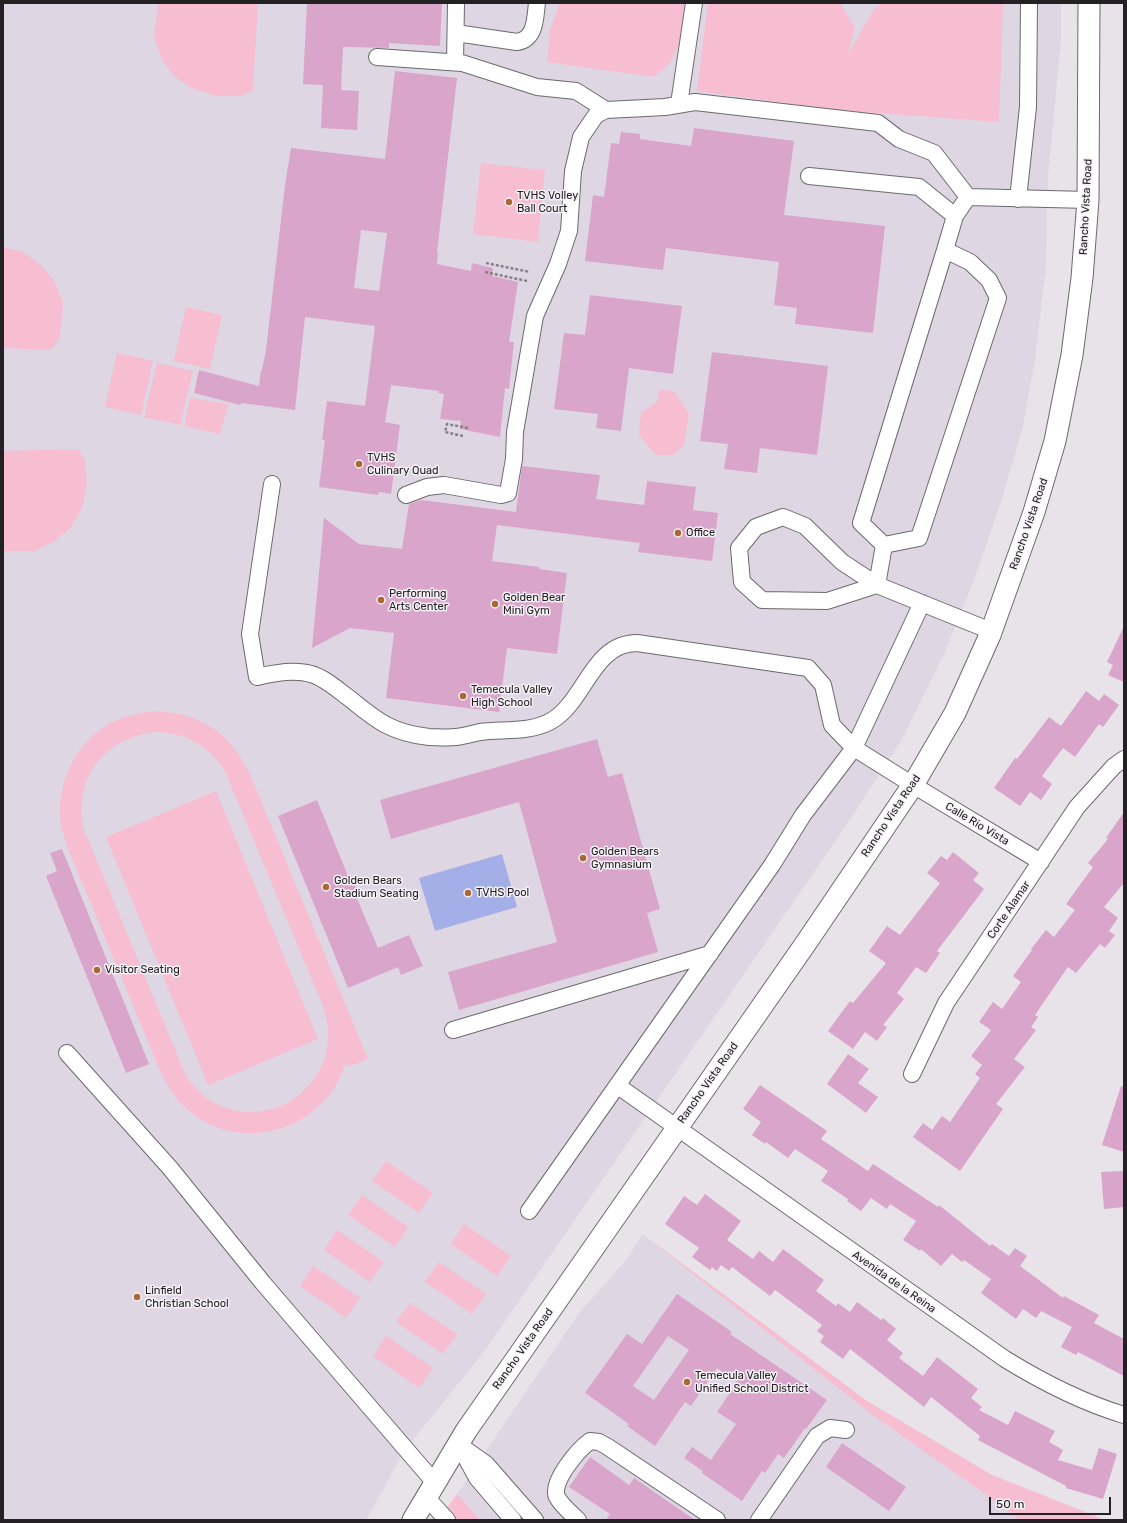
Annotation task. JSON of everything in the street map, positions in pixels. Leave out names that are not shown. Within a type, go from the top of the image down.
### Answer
[{"type":"main road","name":"Rancho Vista Road","points":[[413,1520],[458,1444],[913,785],[955,713],[991,631],[1034,512],[1056,441],[1072,356],[1082,278],[1088,200],[1089,3]]},
{"type":"street","points":[[456,3],[456,62]]},
{"type":"street","points":[[456,32],[517,42],[524,41],[529,36],[534,26],[537,3]]},
{"type":"street","points":[[679,104],[694,3]]},
{"type":"street","points":[[1018,199],[1028,107],[1029,3]]},
{"type":"street","points":[[377,57],[462,63],[538,87],[576,91],[606,110]]},
{"type":"street","points":[[406,495],[427,486],[444,485],[501,495],[508,493],[514,459],[515,432],[535,316],[558,264],[569,231],[572,171],[581,138],[596,115],[606,110],[665,107],[695,102],[878,123],[899,138],[934,153],[968,197]]},
{"type":"street","points":[[809,176],[919,187],[956,216]]},
{"type":"street","points":[[968,197],[1088,200]]},
{"type":"street","points":[[884,545],[861,524],[956,216],[968,197]]},
{"type":"street","points":[[884,545],[919,538],[998,298],[989,280],[970,262],[945,250]]},
{"type":"street","name":"Calle Rio Vista","points":[[272,484],[250,634],[257,677],[273,673],[291,672],[311,674],[326,681],[370,715],[396,730],[414,735],[442,738],[480,732],[523,729],[551,721],[562,713],[568,706],[604,657],[620,645],[628,642],[637,642],[808,668],[823,685],[832,725],[854,748],[1041,862]]},
{"type":"street","points":[[877,585],[827,601],[762,600],[742,582],[739,548],[756,527],[783,517],[805,526],[842,562],[877,585],[991,631]]},
{"type":"street","points":[[877,585],[884,545]]},
{"type":"street","points":[[529,1211],[772,865],[803,815],[854,748],[922,603]]},
{"type":"street","name":"Corte Alamar","points":[[912,1074],[946,1003],[1078,807],[1114,766],[1124,759]]},
{"type":"street","points":[[453,1030],[710,954]]},
{"type":"street","points":[[67,1053],[170,1168],[430,1490],[447,1520]]},
{"type":"street","name":"Avenida de la Reina","points":[[618,1086],[1005,1359],[1045,1383],[1097,1407],[1124,1415]]},
{"type":"street","points":[[759,1520],[817,1436],[830,1428],[846,1430]]},
{"type":"street","points":[[578,1520],[557,1496],[555,1487],[581,1447],[590,1441],[599,1442],[608,1447],[712,1519]]},
{"type":"street","points":[[458,1444],[477,1478],[513,1520]]},
{"type":"street","points":[[458,1444],[486,1464],[535,1520]]},
{"type":"path","points":[[486,263],[530,272]]},
{"type":"path","points":[[485,272],[527,281]]},
{"type":"path","points":[[463,436],[445,432],[447,424],[468,428]]},
{"type":"shaded area","name":"Temecula Valley High School","points":[[3,3],[1061,3],[1061,41],[1048,177],[1046,267],[1035,359],[1023,427],[1001,502],[974,580],[945,652],[901,741],[843,830],[486,1349],[405,1450],[366,1520],[3,1520]]},
{"type":"shaded area","points":[[158,3],[258,3],[253,90],[239,96],[217,96],[193,89],[175,77],[162,60],[154,37]]},
{"type":"shaded area","points":[[560,3],[685,3],[681,40],[670,63],[653,77],[547,62],[550,30]]},
{"type":"shaded area","points":[[708,3],[840,3],[855,28],[848,55],[874,9],[882,3],[1003,3],[999,122],[837,110],[697,91]]},
{"type":"shaded area","name":"TVHS Volley Ball Court","points":[[481,163],[545,170],[538,242],[473,234]]},
{"type":"shaded area","points":[[3,247],[23,252],[41,265],[54,281],[63,303],[60,338],[51,350],[3,348]]},
{"type":"shaded area","points":[[186,307],[222,315],[210,369],[174,361]]},
{"type":"shaded area","points":[[117,353],[153,361],[141,415],[105,407]]},
{"type":"shaded area","points":[[157,363],[193,371],[180,425],[144,417]]},
{"type":"shaded area","points":[[659,390],[674,391],[689,414],[684,445],[673,455],[656,455],[639,435],[641,413],[657,402]]},
{"type":"shaded area","points":[[190,398],[228,404],[220,434],[184,426]]},
{"type":"shaded area","points":[[78,449],[85,461],[87,484],[82,508],[71,527],[55,541],[34,551],[3,551],[3,451]]},
{"type":"shaded area","points":[[151,711],[183,715],[210,726],[231,745],[241,757],[249,772],[368,1059],[348,1067],[346,1063],[332,1091],[325,1100],[311,1113],[294,1123],[277,1130],[258,1133],[221,1129],[204,1121],[188,1110],[173,1093],[161,1073],[67,846],[60,820],[60,803],[66,777],[78,752],[96,733],[112,722]],"holes":[[[153,732],[174,734],[193,741],[209,752],[224,769],[323,1006],[328,1030],[327,1050],[320,1068],[310,1084],[296,1097],[280,1106],[261,1111],[242,1112],[223,1107],[202,1094],[186,1076],[83,827],[82,809],[84,792],[88,777],[96,764],[107,752],[120,743],[135,736]]]},
{"type":"shaded area","points":[[216,791],[318,1039],[208,1085],[106,837]]},
{"type":"shaded area","points":[[386,1161],[433,1193],[419,1213],[372,1181]]},
{"type":"shaded area","points":[[362,1195],[408,1227],[395,1247],[348,1215]]},
{"type":"shaded area","points":[[464,1224],[511,1256],[497,1276],[451,1244]]},
{"type":"shaded area","points":[[337,1230],[384,1262],[370,1282],[324,1250]]},
{"type":"shaded area","name":"Temecula Valley Unified School District","points":[[642,1234],[867,1401],[992,1475],[1100,1518],[1100,1520],[480,1520],[457,1494],[579,1313],[628,1258]]},
{"type":"shaded area","points":[[645,1236],[867,1401],[992,1475],[1100,1518],[1100,1520],[1020,1520],[874,1416]]},
{"type":"shaded area","points":[[439,1262],[486,1294],[472,1314],[425,1282]]},
{"type":"shaded area","points":[[313,1266],[360,1298],[346,1318],[300,1286]]},
{"type":"shaded area","points":[[410,1303],[457,1334],[443,1354],[396,1322]]},
{"type":"shaded area","points":[[386,1336],[433,1368],[419,1388],[373,1356]]},
{"type":"shaded area","points":[[457,1494],[480,1520],[438,1520]]},
{"type":"water","name":"TVHS Pool","points":[[502,854],[517,907],[435,931],[419,878]]},
{"type":"building","points":[[307,3],[442,3],[440,46],[389,43],[389,48],[343,47],[341,90],[359,91],[357,130],[321,128],[323,85],[303,84]]},
{"type":"building","points":[[395,71],[457,78],[437,252],[437,264],[471,271],[472,263],[493,268],[492,276],[518,282],[509,342],[514,342],[509,389],[505,388],[500,437],[460,429],[461,421],[440,419],[444,394],[438,393],[439,391],[391,385],[385,422],[400,425],[391,494],[379,492],[378,495],[319,487],[325,440],[322,440],[327,401],[365,406],[375,326],[305,317],[295,410],[241,403],[240,405],[194,393],[199,370],[259,386],[266,350],[285,185],[291,148],[385,159]],"holes":[[[361,230],[387,233],[379,291],[354,288]]]},
{"type":"building","points":[[694,128],[794,141],[784,215],[885,226],[873,333],[795,324],[797,308],[774,305],[779,262],[666,248],[663,270],[585,261],[593,195],[604,197],[611,143],[619,144],[621,132],[640,134],[640,139],[691,146]]},
{"type":"building","points":[[590,295],[682,306],[673,374],[629,368],[621,431],[596,428],[598,414],[554,409],[564,333],[585,335]]},
{"type":"building","points":[[712,352],[828,366],[817,455],[760,448],[757,473],[724,469],[728,444],[700,441]]},
{"type":"building","points":[[522,466],[600,475],[596,499],[644,505],[647,481],[696,487],[693,510],[718,513],[712,561],[638,552],[640,543],[497,525],[492,561],[539,567],[539,569],[567,573],[557,654],[507,648],[499,712],[386,698],[394,633],[350,628],[312,648],[324,518],[359,544],[402,549],[409,504],[421,500],[516,512]]},
{"type":"building","points":[[1124,626],[1124,682],[1108,675],[1113,665],[1107,662]]},
{"type":"building","points":[[1086,691],[1099,701],[1104,694],[1119,705],[1103,727],[1099,724],[1075,757],[1063,748],[1042,776],[1052,784],[1041,800],[1030,792],[1020,806],[994,788],[1015,758],[1017,759],[1049,717],[1061,726]]},
{"type":"building","points":[[597,739],[608,777],[622,773],[660,909],[647,913],[658,952],[459,1010],[448,972],[557,942],[519,802],[391,839],[380,800]]},
{"type":"building","name":"Golden Bears Stadium Seating","points":[[317,800],[348,876],[351,875],[359,895],[356,896],[378,948],[409,935],[423,966],[401,975],[398,967],[348,988],[278,816]]},
{"type":"building","points":[[1124,812],[1124,883],[1104,907],[1118,918],[1109,931],[1115,935],[1105,948],[1100,944],[1076,973],[1068,967],[1035,1015],[1038,1017],[1031,1027],[1036,1030],[1014,1059],[1025,1067],[996,1104],[1003,1109],[960,1171],[913,1137],[923,1123],[932,1130],[942,1116],[950,1122],[980,1078],[975,1074],[982,1065],[971,1056],[991,1030],[979,1022],[993,1002],[1002,1009],[1021,982],[1013,976],[1046,930],[1054,937],[1075,910],[1066,904],[1093,867],[1088,863],[1108,839],[1106,838]]},
{"type":"building","name":"Visitor Seating","points":[[62,849],[149,1064],[126,1073],[46,876],[57,871],[50,853]]},
{"type":"building","points":[[953,852],[979,873],[973,880],[984,889],[937,951],[940,953],[926,973],[916,967],[897,993],[904,999],[883,1025],[887,1027],[877,1041],[865,1032],[853,1049],[828,1031],[850,1001],[853,1003],[886,963],[869,951],[887,926],[900,935],[940,883],[927,873],[941,856],[947,860]]},
{"type":"building","points":[[848,1054],[869,1069],[858,1083],[878,1097],[866,1113],[827,1084]]},
{"type":"building","points":[[760,1085],[827,1131],[821,1139],[868,1171],[873,1164],[938,1207],[939,1205],[990,1246],[992,1244],[1009,1256],[1015,1248],[1027,1256],[1020,1266],[1063,1298],[1064,1296],[1099,1315],[1094,1323],[1124,1339],[1124,1376],[1078,1352],[1076,1355],[1061,1347],[1072,1327],[1041,1311],[1036,1318],[1023,1309],[1016,1319],[981,1293],[991,1279],[964,1260],[962,1262],[952,1254],[941,1266],[921,1249],[920,1251],[903,1240],[916,1221],[890,1204],[887,1209],[871,1198],[861,1211],[847,1201],[848,1199],[821,1181],[828,1171],[795,1149],[788,1158],[766,1142],[765,1144],[752,1135],[761,1122],[743,1109]]},
{"type":"building","points":[[1121,1086],[1124,1087],[1124,1152],[1102,1145]]},
{"type":"building","points":[[1124,1171],[1124,1207],[1104,1209],[1101,1172]]},
{"type":"building","points":[[705,1194],[741,1221],[727,1240],[753,1259],[759,1251],[773,1262],[783,1249],[824,1280],[816,1291],[836,1306],[838,1303],[850,1312],[857,1302],[881,1320],[883,1318],[896,1329],[887,1340],[903,1353],[899,1358],[923,1376],[937,1357],[978,1389],[971,1398],[982,1407],[979,1410],[1008,1425],[1015,1411],[1055,1431],[1049,1442],[1063,1450],[1058,1460],[1092,1470],[1099,1448],[1117,1454],[1103,1499],[1066,1488],[1066,1486],[978,1440],[980,1436],[931,1397],[924,1407],[850,1349],[843,1359],[820,1342],[824,1336],[817,1331],[822,1325],[775,1290],[770,1296],[732,1267],[729,1271],[721,1265],[717,1271],[712,1267],[710,1270],[692,1257],[699,1248],[665,1224],[684,1196],[697,1205]]},
{"type":"building","points":[[677,1294],[732,1332],[730,1334],[827,1400],[784,1458],[778,1454],[765,1473],[762,1471],[742,1501],[702,1473],[703,1471],[684,1458],[692,1447],[711,1460],[736,1424],[717,1412],[737,1382],[717,1368],[691,1406],[685,1402],[655,1446],[627,1426],[629,1424],[585,1393],[627,1334],[642,1344]],"holes":[[[668,1336],[689,1350],[654,1400],[633,1386]]]},
{"type":"building","points":[[842,1443],[906,1487],[889,1511],[826,1467]]},
{"type":"building","points":[[590,1457],[629,1485],[634,1478],[695,1520],[606,1520],[610,1514],[569,1487]]},
{"type":"place","name":"TVHS Volley Ball Court","points":[[509,202]]},
{"type":"place","name":"TVHS Culinary Quad","points":[[359,464]]},
{"type":"place","name":"Office","points":[[678,533]]},
{"type":"place","name":"Performing Arts Center","points":[[381,600]]},
{"type":"place","name":"Golden Bear Mini Gym","points":[[495,604]]},
{"type":"place","name":"Temecula Valley High School","points":[[463,696]]},
{"type":"place","name":"Golden Bears Gymnasium","points":[[583,858]]},
{"type":"place","name":"Golden Bears Stadium Seating","points":[[326,887]]},
{"type":"place","name":"TVHS Pool","points":[[468,893]]},
{"type":"place","name":"Visitor Seating","points":[[97,970]]},
{"type":"place","name":"Linfield Christian School","points":[[137,1297]]},
{"type":"place","name":"Temecula Valley Unified School District","points":[[687,1382]]}]
